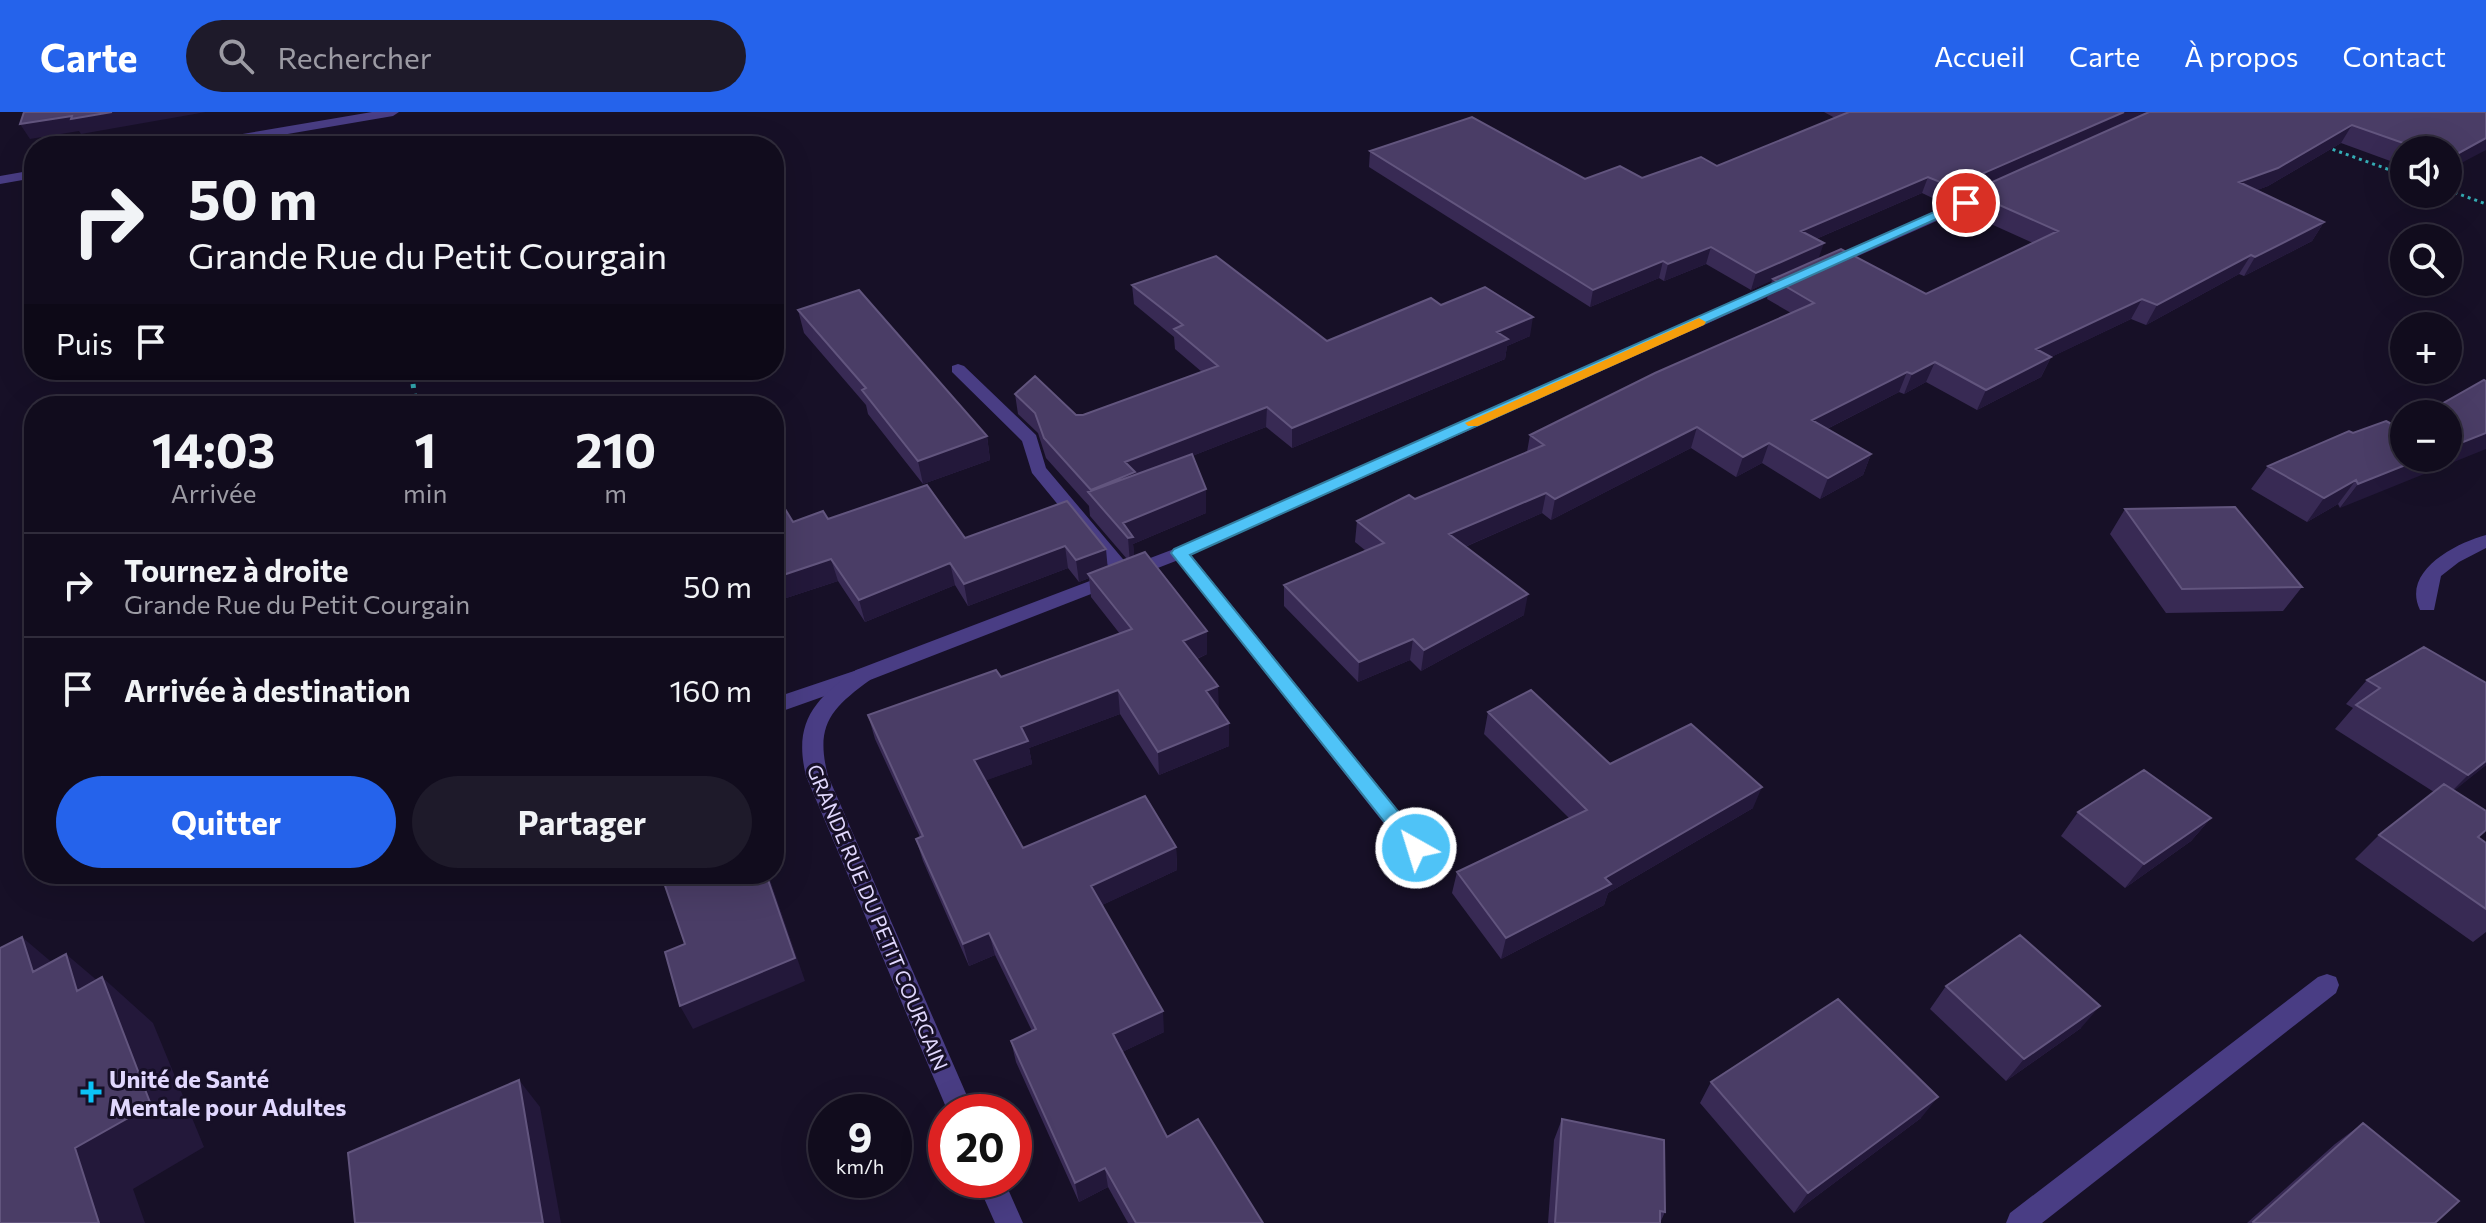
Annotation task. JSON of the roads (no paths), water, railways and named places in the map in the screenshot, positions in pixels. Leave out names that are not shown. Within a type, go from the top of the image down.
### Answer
[{"type":"street","points":[[253,136],[393,112]]},
{"type":"street","points":[[0,180],[24,176]]},
{"type":"street","name":"GRANDE RUE DU PETIT COURGAIN","points":[[953,1094],[811,758],[813,731],[826,704],[863,675],[1180,553],[2009,183]]},
{"type":"street","points":[[958,369],[1030,439],[1038,469],[1126,575]]},
{"type":"street","points":[[2427,605],[2424,589],[2431,574],[2446,561],[2486,541]]},
{"type":"street","points":[[1180,553],[1416,848]]},
{"type":"street","points":[[784,703],[863,675]]},
{"type":"street","points":[[2020,1223],[2327,985]]},
{"type":"street","points":[[998,1198],[1009,1223]]},
{"type":"place","name":"Unité de Santé Mentale pour Adultes","points":[[91,1092]]}]
